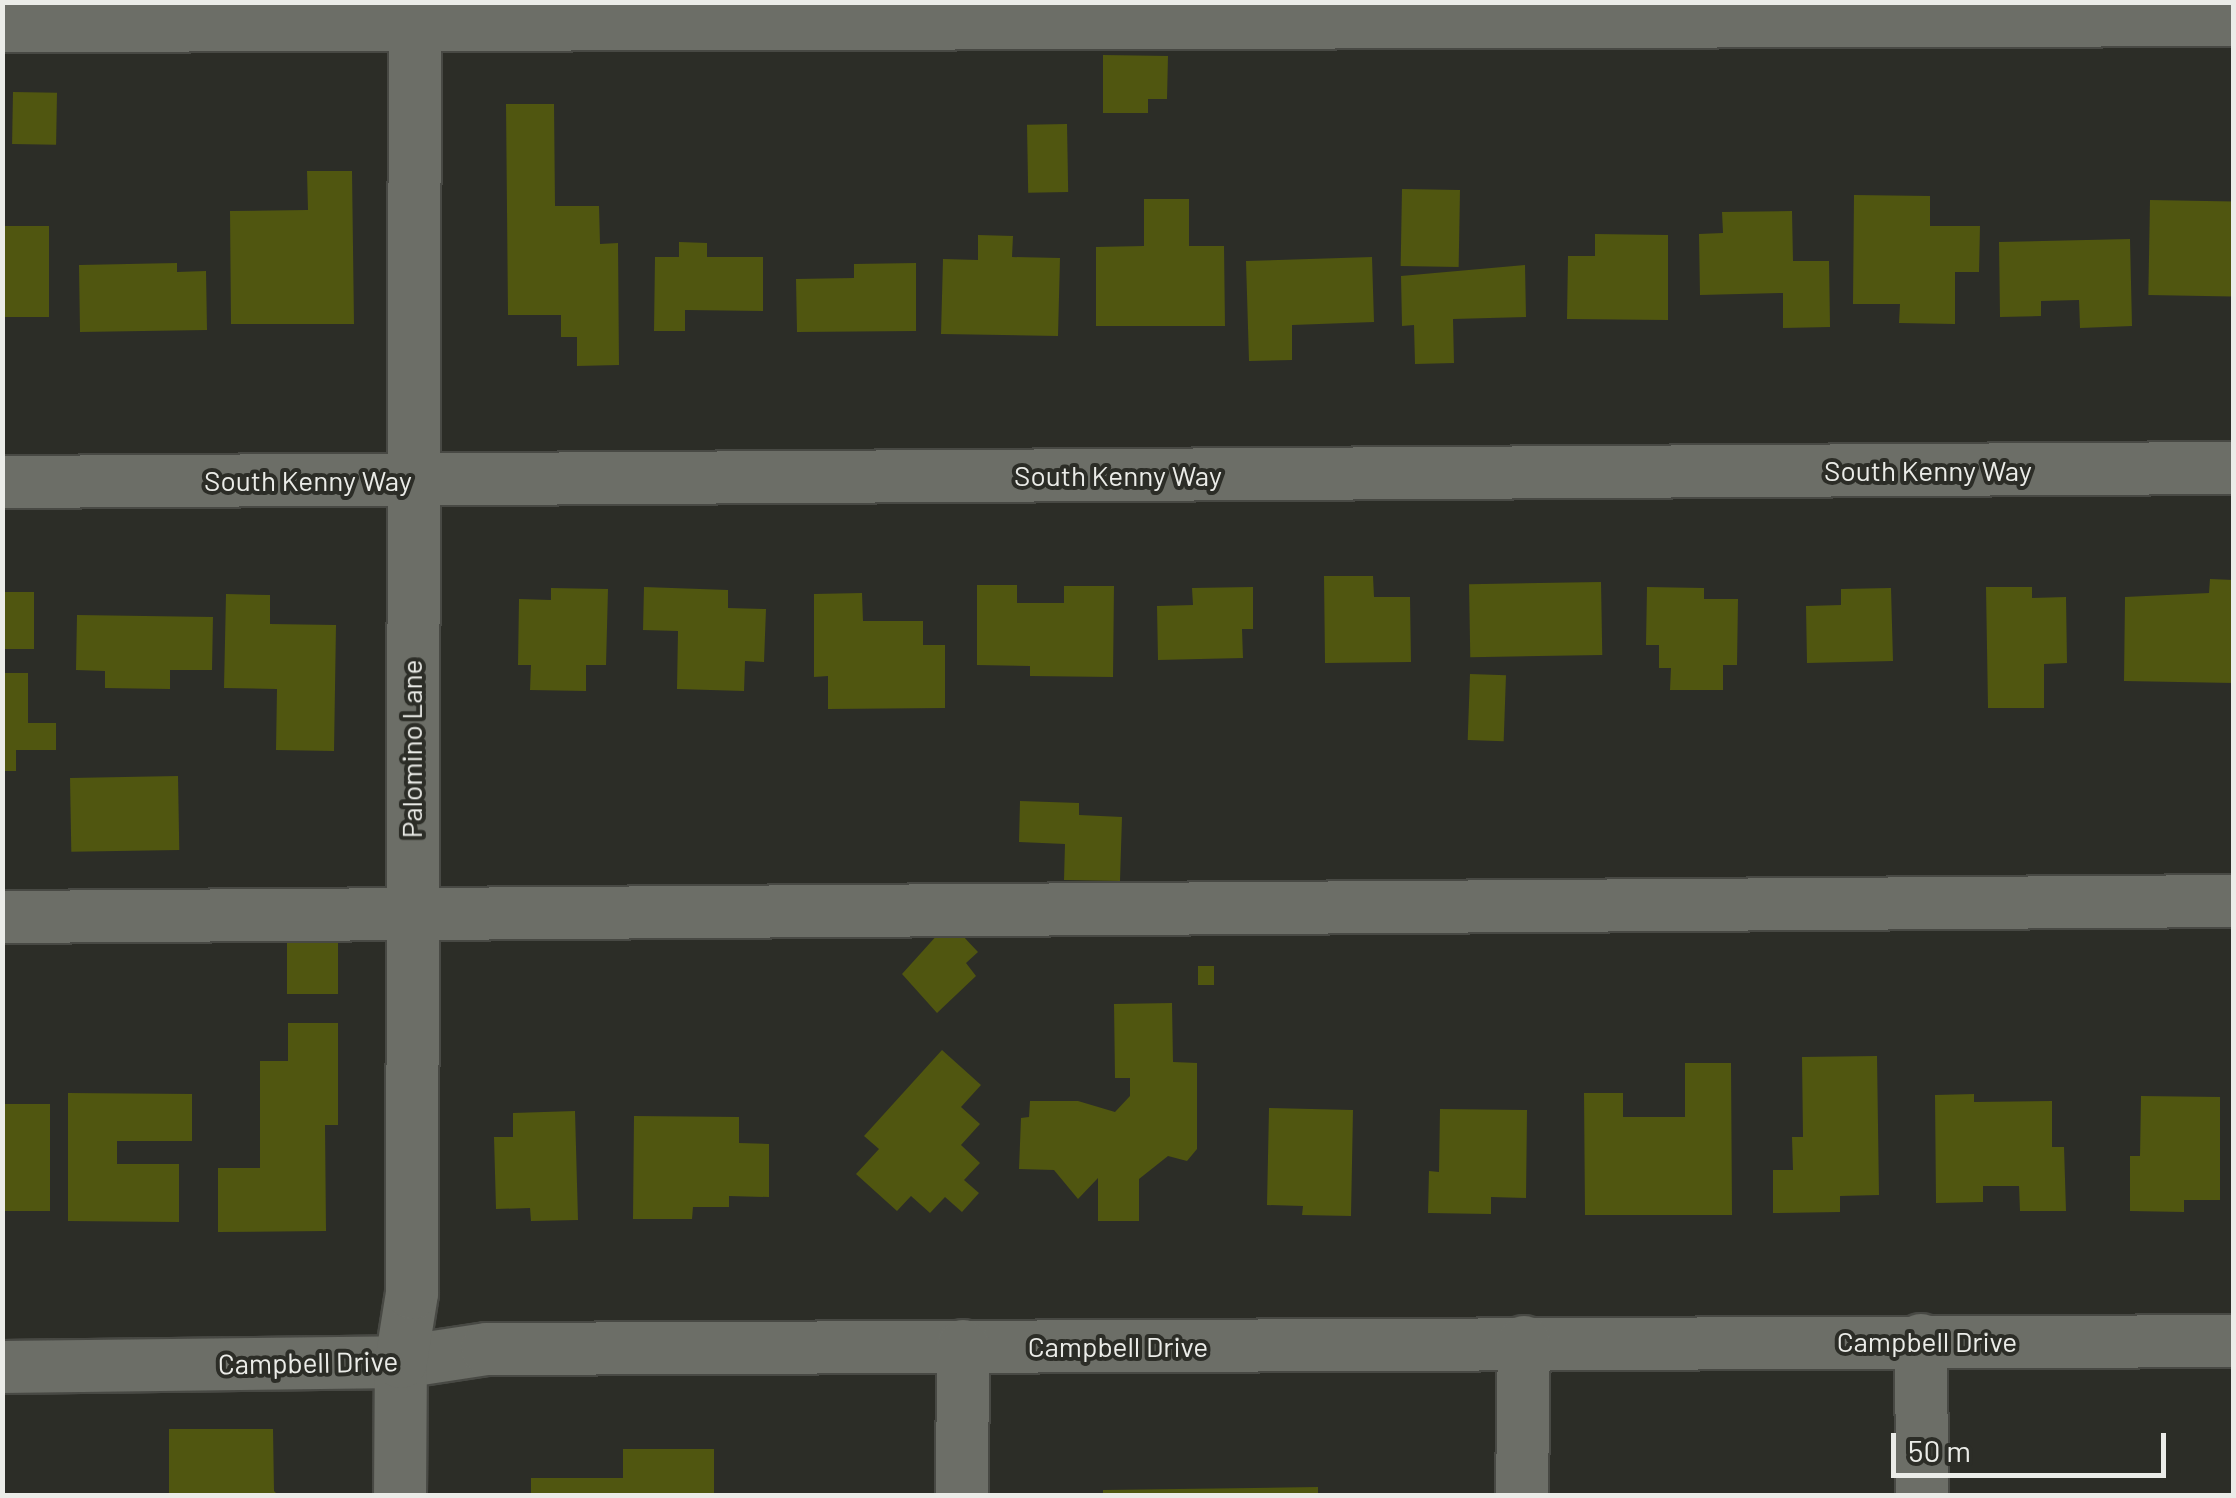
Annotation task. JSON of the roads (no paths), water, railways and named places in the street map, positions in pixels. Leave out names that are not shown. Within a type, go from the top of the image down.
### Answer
[{"type":"street","points":[[2,26],[415,14],[2234,20]]},
{"type":"street","name":"Palomino Lane","points":[[400,1496],[400,1362],[412,1293],[415,14]]},
{"type":"street","name":"South Kenny Way","points":[[2,482],[2234,468]]},
{"type":"street","points":[[2,917],[2234,902]]},
{"type":"street","points":[[1920,1340],[1922,1496]]},
{"type":"street","name":"Campbell Drive","points":[[2,1367],[400,1362],[486,1349],[2234,1341]]},
{"type":"street","points":[[1522,1496],[1524,1342]]},
{"type":"street","points":[[962,1346],[962,1496]]}]
